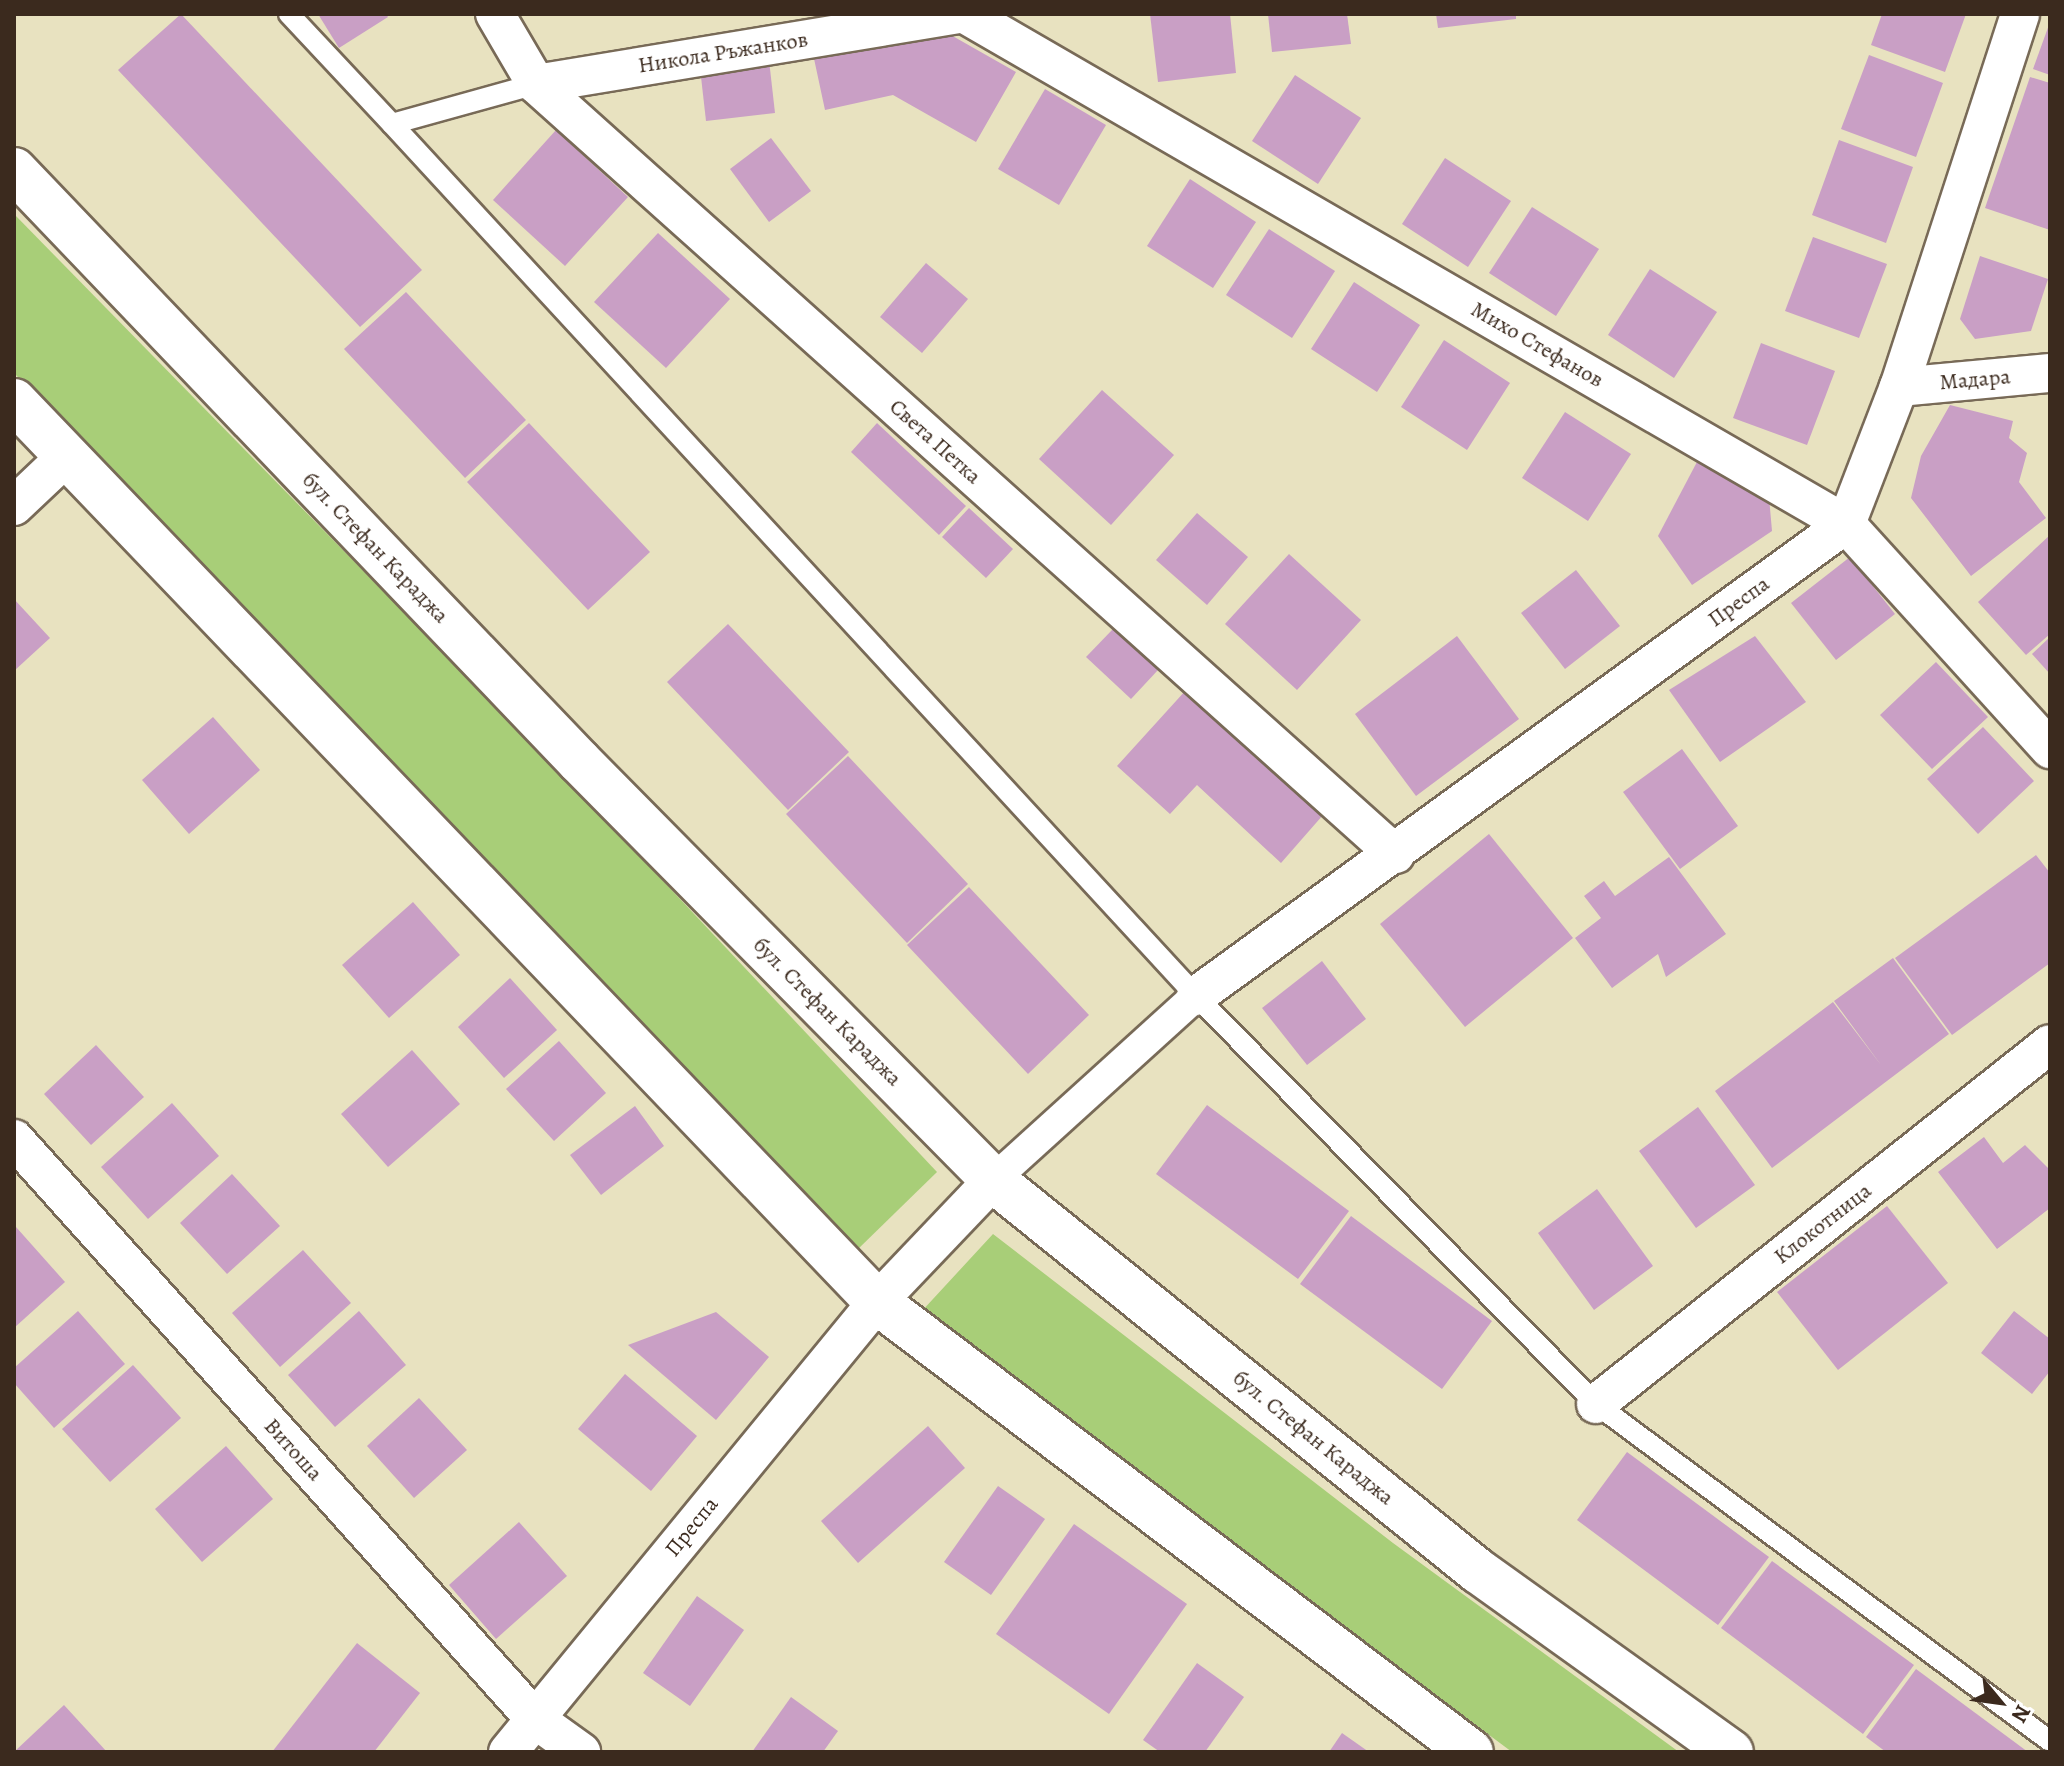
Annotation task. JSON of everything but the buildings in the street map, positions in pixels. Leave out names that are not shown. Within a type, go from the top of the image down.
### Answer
[{"type":"street","name":"Света Петка","points":[[495,14],[536,84],[1395,854]]},
{"type":"street","name":"Никола Ръжанков","points":[[536,84],[957,14]]},
{"type":"street","name":"Михо Стефанов","points":[[965,14],[1846,524],[2050,749]]},
{"type":"street","points":[[1846,524],[1899,387],[2020,14]]},
{"type":"street","name":"бул. Стефан Караджа","points":[[14,170],[579,761],[993,1180],[1478,1571],[1731,1752]]},
{"type":"street","name":"Мадара","points":[[1899,387],[2050,373]]},
{"type":"street","points":[[14,401],[877,1302],[1471,1752]]},
{"type":"street","points":[[14,506],[68,455]]},
{"type":"street","name":"Преспа","points":[[1196,996],[1846,524]]},
{"type":"street","points":[[993,1180],[1196,996]]},
{"type":"street","name":"Клокотница","points":[[1596,1404],[2050,1044]]},
{"type":"street","name":"Витоша","points":[[14,1139],[535,1719],[581,1752]]},
{"type":"street","name":"Преспа","points":[[508,1752],[877,1302],[993,1180]]},
{"type":"lane","points":[[289,14],[1196,996],[1596,1404],[2050,1741]]},
{"type":"lane","points":[[392,124],[536,84]]},
{"type":"green space","points":[[14,214],[569,781],[937,1172],[856,1251],[14,373]]},
{"type":"green space","points":[[993,1234],[1393,1543],[1679,1752],[1512,1752],[921,1312]]}]
